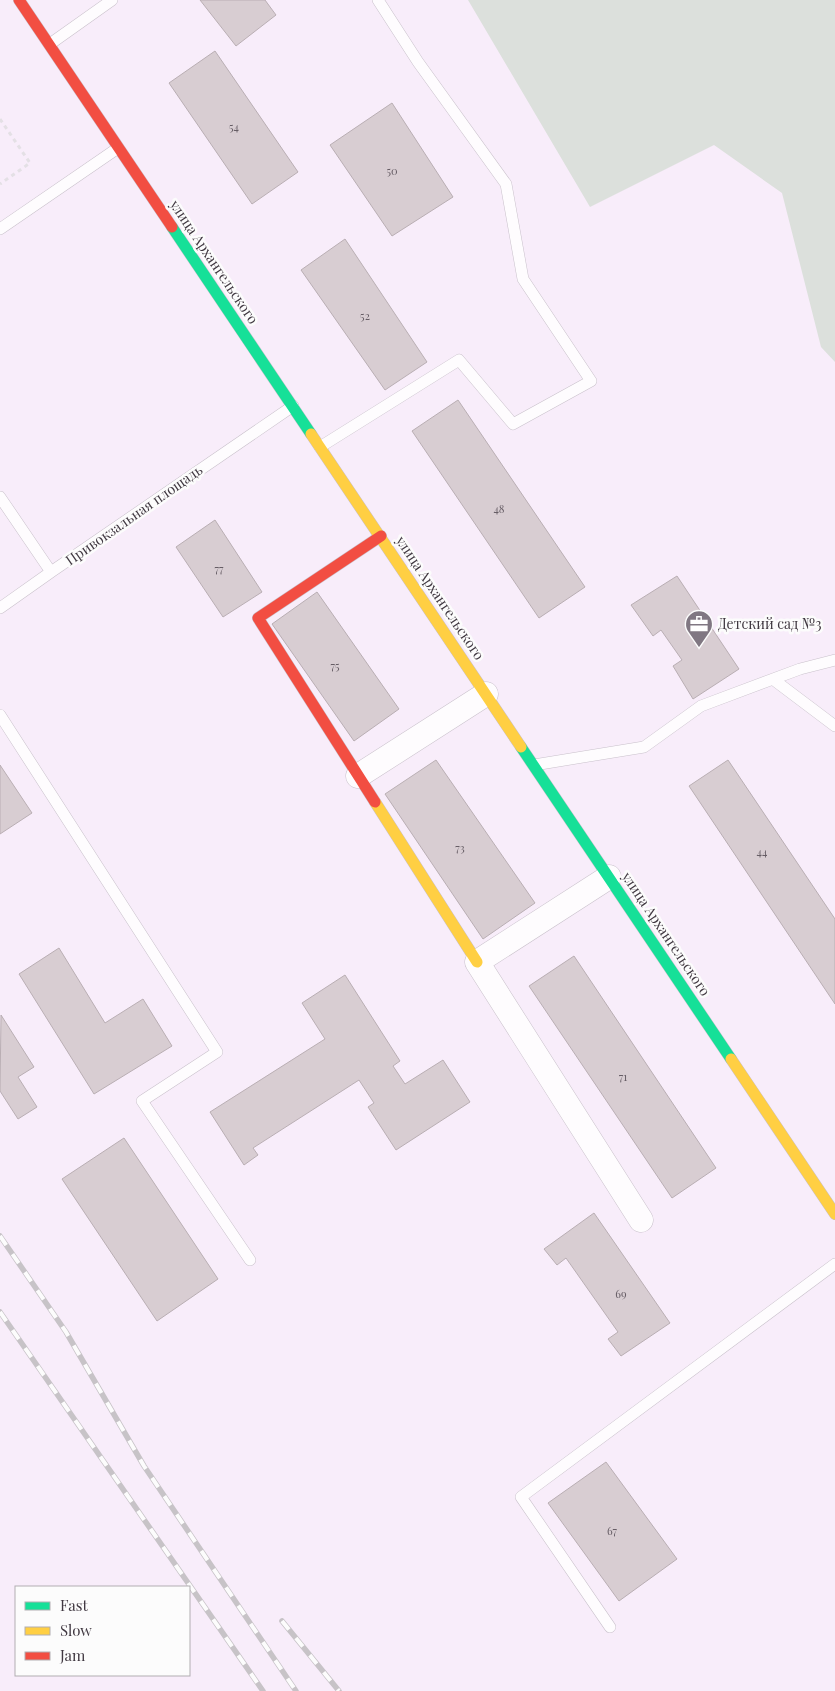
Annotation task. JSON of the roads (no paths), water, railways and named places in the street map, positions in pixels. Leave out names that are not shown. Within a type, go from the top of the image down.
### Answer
[{"type":"street","name":"улица Архангельского","points":[[19,0],[120,147],[835,1214]]},
{"type":"street","points":[[381,536],[258,618],[641,1220]]},
{"type":"street","points":[[358,776],[486,694]]},
{"type":"street","points":[[477,962],[609,876]]},
{"type":"lane","points":[[50,44],[112,0]]},
{"type":"lane","points":[[320,447],[459,360],[513,424],[591,381],[523,279],[506,184],[418,62],[378,0]]},
{"type":"lane","points":[[0,229],[120,147]]},
{"type":"lane","name":"Привокзальная площадь","points":[[0,497],[51,572],[293,406]]},
{"type":"lane","points":[[0,608],[51,572]]},
{"type":"lane","points":[[534,764],[644,747],[701,706],[800,669],[835,660]]},
{"type":"lane","points":[[774,680],[835,726]]},
{"type":"lane","points":[[0,715],[217,1052],[142,1101],[250,1260]]},
{"type":"lane","points":[[610,1627],[521,1497],[835,1264]]},
{"type":"railway","points":[[0,1236],[66,1332],[144,1466],[296,1691]]},
{"type":"railway","points":[[0,1312],[263,1691]]},
{"type":"railway","points":[[282,1621],[339,1691]]},
{"type":"place","name":"Детский сад №3","points":[[699,648]]}]
